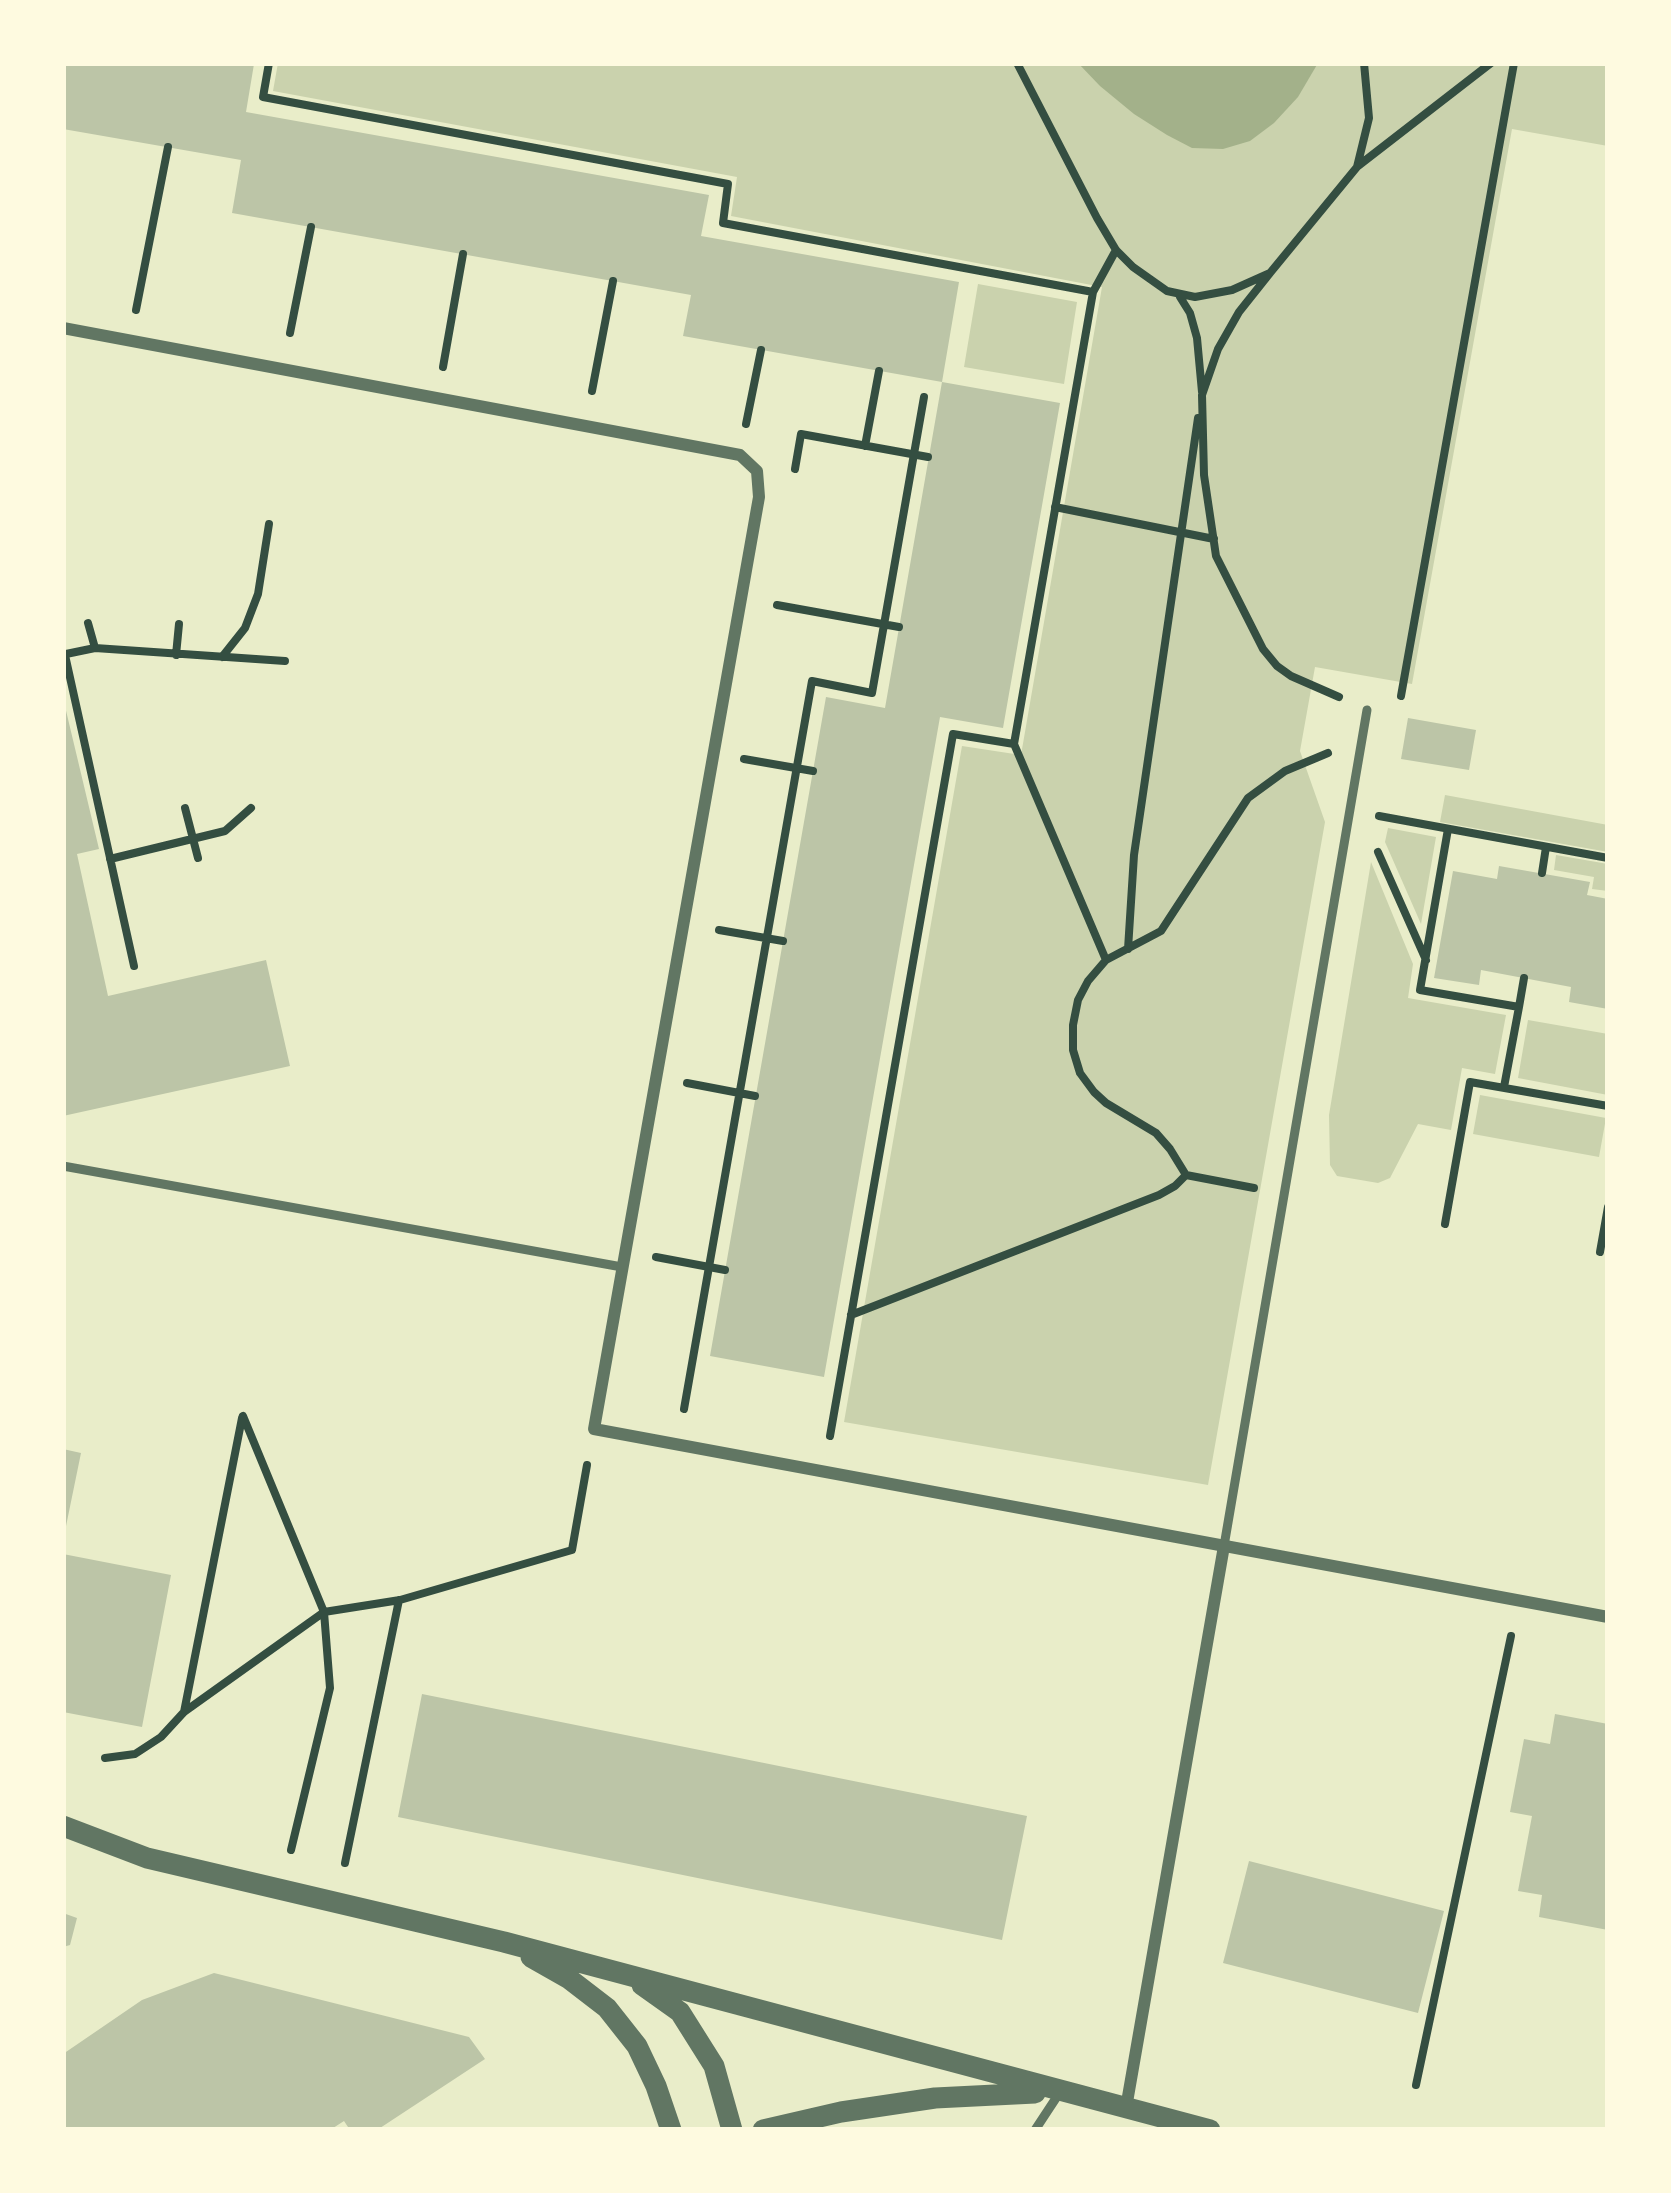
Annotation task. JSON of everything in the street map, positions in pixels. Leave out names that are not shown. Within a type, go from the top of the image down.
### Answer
[{"type":"street","points":[[63,328],[740,455],[757,471],[758,496],[594,1429],[1608,1617]]},
{"type":"street","points":[[1126,2110],[1224,1546]]},
{"type":"street","points":[[63,1826],[147,1858],[504,1942],[1210,2130]]},
{"type":"street","points":[[504,1942],[568,1978],[607,2008],[637,2046],[671,2130]]},
{"type":"street","points":[[626,1974],[680,2012],[714,2066],[732,2130]]},
{"type":"street","points":[[763,2130],[934,2098],[1060,2092]]},
{"type":"lane","points":[[1224,1546],[1367,710]]},
{"type":"lane","points":[[63,1166],[622,1267]]},
{"type":"lane","points":[[1035,2130],[1060,2092]]},
{"type":"path","points":[[269,63],[263,97],[728,184],[723,223],[1093,292]]},
{"type":"path","points":[[1017,63],[1116,250],[1154,283],[1179,296],[1210,296],[1270,273]]},
{"type":"path","points":[[1357,167],[1369,118],[1364,63]]},
{"type":"path","points":[[1128,949],[1134,855],[1180,533],[1202,395],[1218,349],[1239,312],[1357,167],[1491,63]]},
{"type":"path","points":[[1401,696],[1514,63]]},
{"type":"path","points":[[130,341],[168,147]]},
{"type":"path","points":[[284,370],[311,227]]},
{"type":"path","points":[[1106,960],[1014,745],[1093,292],[1116,250]]},
{"type":"path","points":[[437,398],[463,254]]},
{"type":"path","points":[[585,426],[613,281]]},
{"type":"path","points":[[1179,296],[1197,338],[1204,475],[1216,556],[1263,649],[1277,666],[1367,710]]},
{"type":"path","points":[[755,378],[761,350]]},
{"type":"path","points":[[865,446],[879,371]]},
{"type":"path","points":[[684,1411],[812,681],[872,693],[924,397]]},
{"type":"path","points":[[801,434],[928,458]]},
{"type":"path","points":[[1055,507],[1214,539]]},
{"type":"path","points":[[221,658],[245,628],[258,594],[269,524]]},
{"type":"path","points":[[740,599],[899,627]]},
{"type":"path","points":[[88,622],[95,648]]},
{"type":"path","points":[[176,656],[178,624]]},
{"type":"path","points":[[134,966],[64,655],[95,648],[285,662]]},
{"type":"path","points":[[830,1438],[953,734],[1014,745]]},
{"type":"path","points":[[1284,1194],[1186,1175],[1156,1133],[1094,1092],[1080,1073],[1073,1050],[1073,1025],[1088,981],[1106,960],[1160,932],[1248,798],[1285,771],[1362,739]]},
{"type":"path","points":[[713,753],[813,771]]},
{"type":"path","points":[[185,808],[198,858]]},
{"type":"path","points":[[110,859],[225,831],[251,808]]},
{"type":"path","points":[[1379,816],[1608,858]]},
{"type":"path","points":[[1448,829],[1420,990],[1519,1007]]},
{"type":"path","points":[[1374,843],[1426,960]]},
{"type":"path","points":[[1542,873],[1546,847]]},
{"type":"path","points":[[683,923],[783,941]]},
{"type":"path","points":[[1504,1087],[1524,978]]},
{"type":"path","points":[[656,1077],[755,1096]]},
{"type":"path","points":[[1445,1224],[1470,1082],[1608,1106]]},
{"type":"path","points":[[869,1118],[886,1121]]},
{"type":"path","points":[[851,1315],[1159,1195],[1186,1175]]},
{"type":"path","points":[[1600,1252],[1608,1207]]},
{"type":"path","points":[[626,1251],[725,1270]]},
{"type":"path","points":[[838,1292],[855,1295]]},
{"type":"path","points":[[184,1712],[243,1416],[324,1612],[330,1688],[291,1850]]},
{"type":"path","points":[[105,1758],[135,1754],[184,1712],[324,1612],[400,1600],[572,1550],[594,1429]]},
{"type":"path","points":[[345,1863],[400,1600]]},
{"type":"path","points":[[1416,2084],[1513,1629]]},
{"type":"shaded area","points":[[278,63],[1608,63],[1608,146],[1512,129],[1412,684],[1315,667],[1300,751],[1325,822],[1208,1485],[844,1422],[962,746],[1021,755],[1102,287],[731,216],[737,177],[273,91]]},
{"type":"shaded area","points":[[1078,63],[1318,63],[1298,97],[1274,123],[1250,141],[1223,149],[1192,148],[1167,135],[1134,114]]},
{"type":"shaded area","points":[[978,284],[1077,302],[1064,384],[964,367]]},
{"type":"shaded area","points":[[1445,795],[1608,825],[1608,852],[1440,822]]},
{"type":"shaded area","points":[[1388,828],[1436,837],[1421,924],[1385,842]]},
{"type":"shaded area","points":[[1556,855],[1608,864],[1608,891],[1592,889],[1594,877],[1554,870]]},
{"type":"shaded area","points":[[1371,862],[1413,964],[1408,998],[1506,1015],[1495,1074],[1462,1068],[1451,1130],[1418,1124],[1390,1178],[1378,1183],[1337,1176],[1330,1165],[1329,1115]]},
{"type":"shaded area","points":[[1528,1020],[1608,1034],[1608,1095],[1518,1078]]},
{"type":"shaded area","points":[[1480,1095],[1606,1118],[1599,1157],[1473,1134]]},
{"type":"building","points":[[63,63],[254,64],[246,112],[709,195],[701,236],[959,282],[942,382],[683,336],[691,295],[232,213],[241,160],[63,129]]},
{"type":"building","points":[[942,382],[1060,403],[1003,728],[940,717],[824,1377],[710,1356],[826,697],[885,708]]},
{"type":"building","points":[[63,698],[99,849],[77,854],[108,996],[266,960],[290,1066],[63,1116]]},
{"type":"building","points":[[1408,718],[1476,730],[1469,770],[1401,759]]},
{"type":"building","points":[[1499,866],[1590,882],[1587,895],[1608,899],[1608,1009],[1569,1002],[1571,987],[1481,970],[1479,985],[1434,978],[1453,871],[1497,879]]},
{"type":"building","points":[[63,1449],[81,1453],[65,1531],[63,1531]]},
{"type":"building","points":[[63,1554],[171,1575],[142,1727],[63,1712]]},
{"type":"building","points":[[422,1694],[1027,1816],[1002,1940],[398,1817]]},
{"type":"building","points":[[1555,1714],[1608,1724],[1608,1930],[1539,1917],[1542,1895],[1518,1891],[1532,1816],[1510,1812],[1524,1739],[1550,1744]]},
{"type":"building","points":[[1249,1861],[1444,1911],[1418,2013],[1223,1963]]},
{"type":"building","points":[[63,1913],[77,1918],[70,1945],[63,1947]]},
{"type":"building","points":[[214,1973],[469,2037],[485,2059],[377,2130],[350,2130],[344,2121],[330,2130],[63,2130],[63,2054],[142,2000]]}]
